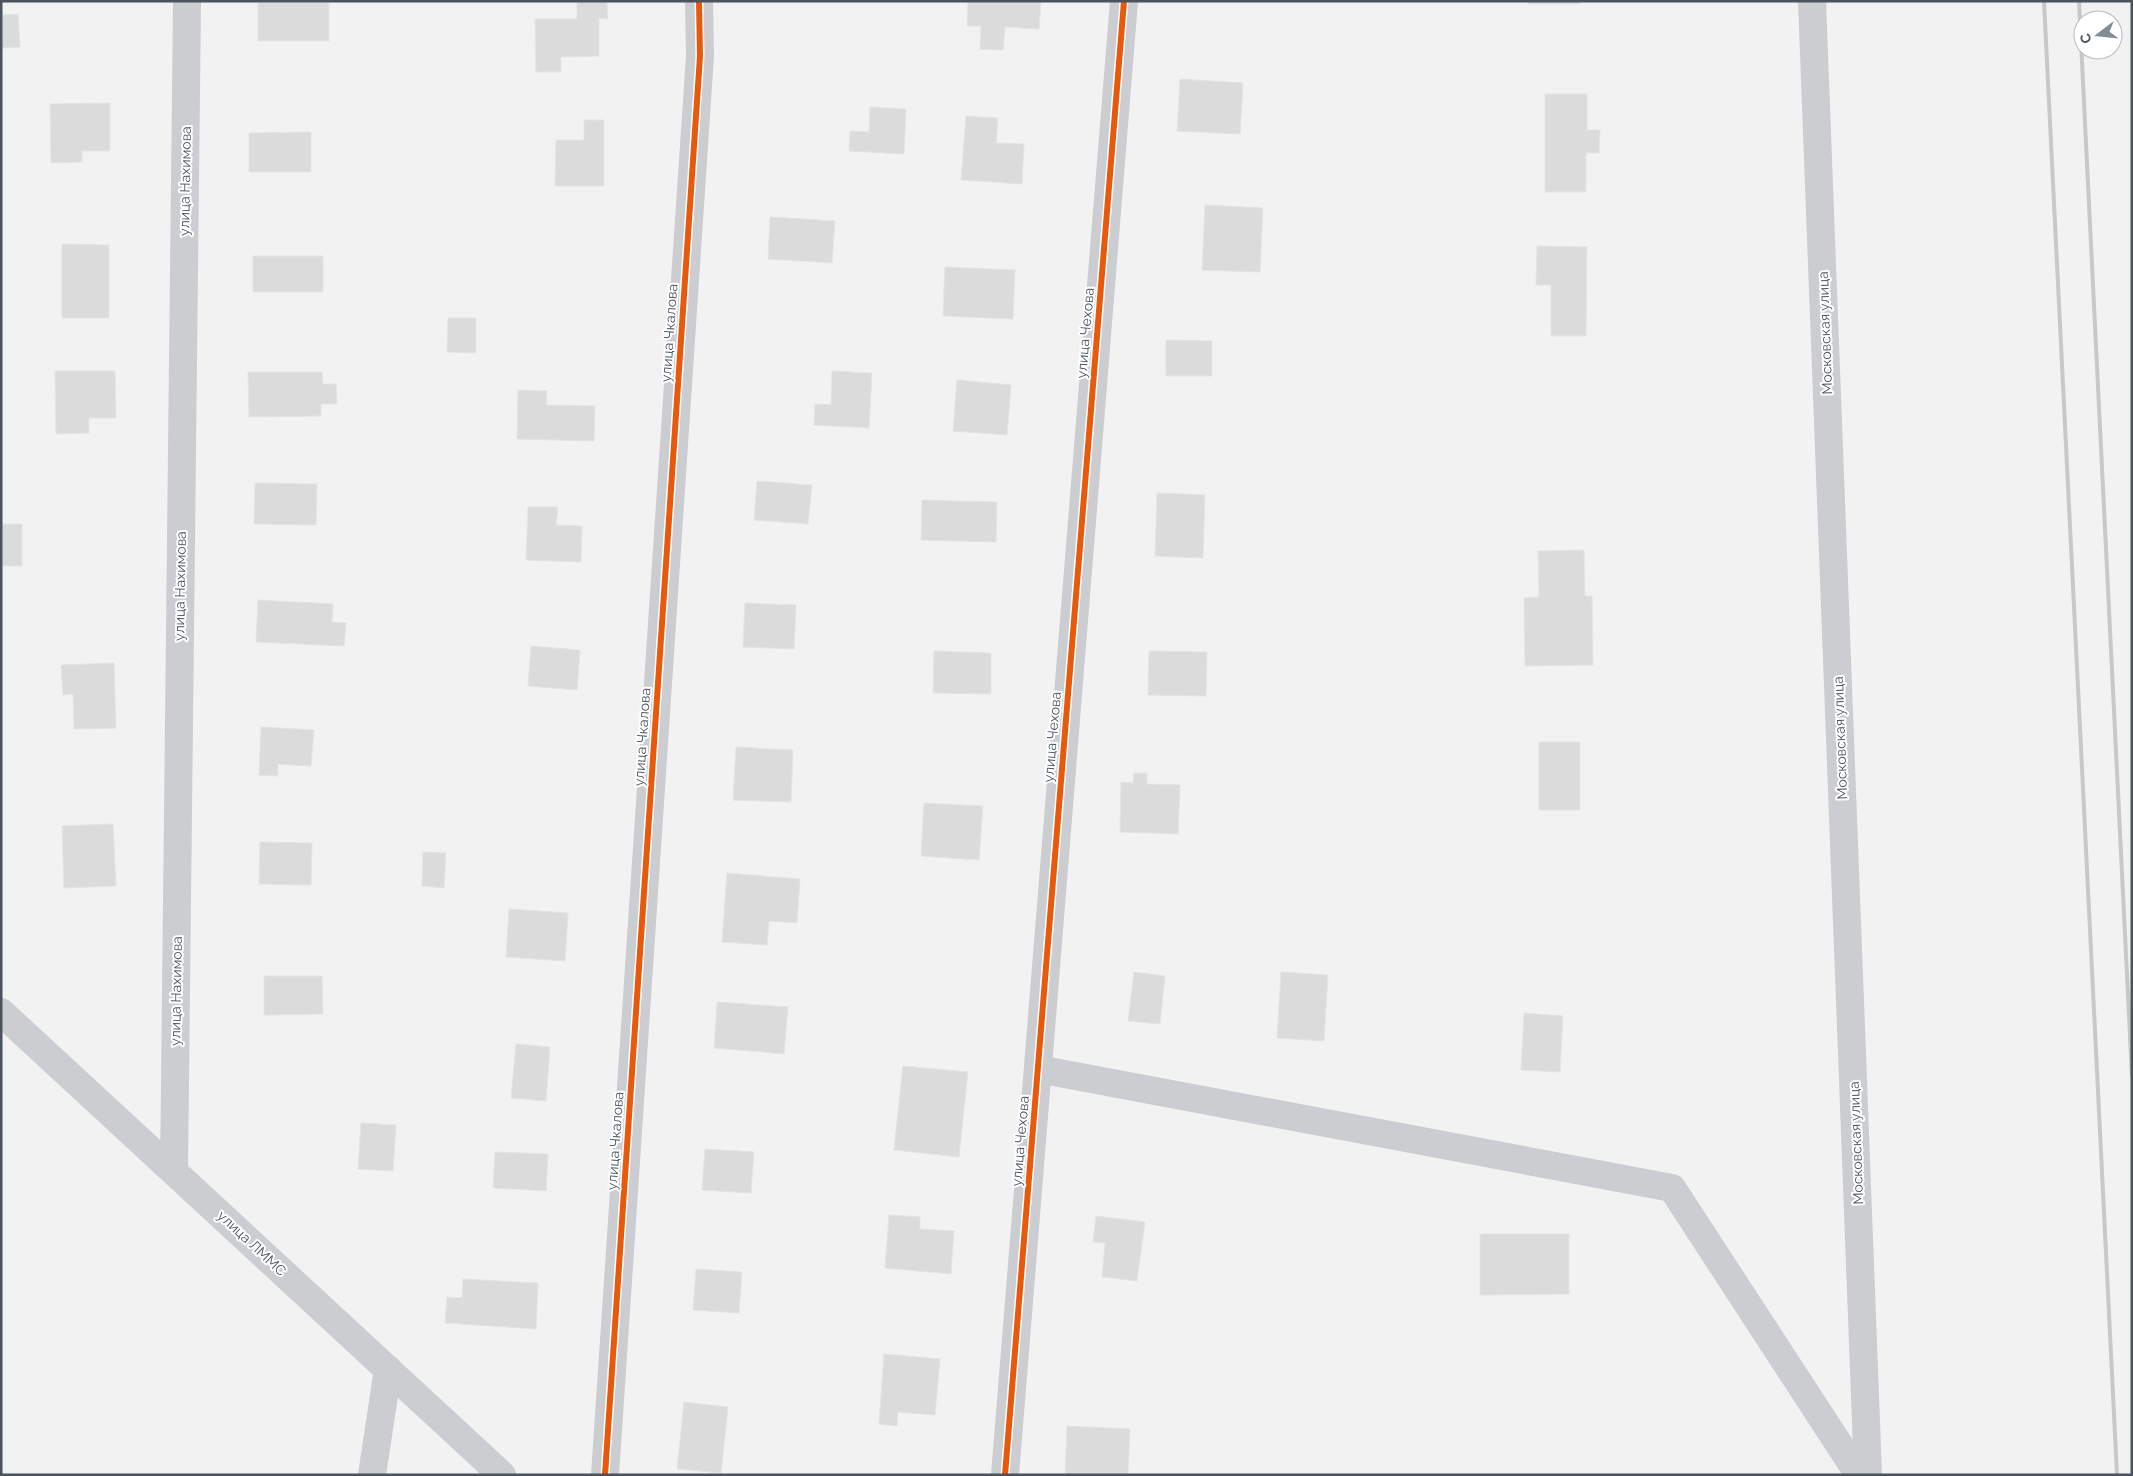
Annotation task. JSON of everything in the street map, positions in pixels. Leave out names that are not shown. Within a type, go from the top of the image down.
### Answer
[{"type":"street","name":"улица Нахимова","points":[[174,1172],[186,1]]},
{"type":"street","name":"улица Чкалова","points":[[605,1475],[699,76],[700,1]]},
{"type":"street","name":"улица Чехова","points":[[1005,1475],[1124,1]]},
{"type":"street","name":"Московская улица","points":[[1812,1],[1868,1475]]},
{"type":"street","name":"улица ЛММС","points":[[1,1012],[502,1475]]},
{"type":"street","points":[[1038,1069],[1672,1188],[1859,1475]]},
{"type":"street","points":[[372,1475],[388,1369]]},
{"type":"building","points":[[968,1],[1041,1],[1039,29],[1005,27],[1003,50],[980,49],[981,26],[967,26]]},
{"type":"building","points":[[1528,1],[1580,1],[1580,4],[1528,4]]},
{"type":"building","points":[[577,2],[607,2],[608,19],[599,18],[599,56],[561,57],[561,72],[536,72],[535,19],[577,19]]},
{"type":"building","points":[[258,3],[329,3],[329,41],[258,41]]},
{"type":"building","points":[[18,14],[20,47],[1,48],[1,15]]},
{"type":"building","points":[[1180,79],[1243,83],[1240,134],[1177,131]]},
{"type":"building","points":[[1545,94],[1587,94],[1587,130],[1600,130],[1599,153],[1586,153],[1586,192],[1545,192]]},
{"type":"building","points":[[110,103],[110,151],[82,151],[82,162],[51,163],[50,104]]},
{"type":"building","points":[[870,107],[906,109],[904,154],[849,151],[850,131],[869,132]]},
{"type":"building","points":[[966,116],[998,118],[996,143],[1024,144],[1022,184],[961,180]]},
{"type":"building","points":[[584,120],[604,120],[604,186],[555,186],[556,140],[584,140]]},
{"type":"building","points":[[311,132],[311,172],[249,172],[249,133]]},
{"type":"building","points":[[1205,205],[1263,208],[1260,272],[1202,270]]},
{"type":"building","points":[[770,217],[835,221],[832,263],[768,259]]},
{"type":"building","points":[[62,244],[109,245],[109,318],[62,318]]},
{"type":"building","points":[[1537,246],[1587,247],[1586,336],[1551,336],[1551,285],[1536,285]]},
{"type":"building","points":[[253,256],[323,256],[323,292],[253,292]]},
{"type":"building","points":[[945,267],[1015,270],[1013,319],[943,316]]},
{"type":"building","points":[[448,318],[476,318],[476,353],[447,352]]},
{"type":"building","points":[[1166,340],[1212,341],[1212,376],[1166,376]]},
{"type":"building","points":[[55,371],[115,371],[116,418],[89,418],[89,433],[56,434]]},
{"type":"building","points":[[832,371],[872,373],[869,428],[814,425],[815,404],[831,405]]},
{"type":"building","points":[[248,372],[322,372],[323,384],[336,384],[337,404],[321,404],[321,416],[249,417]]},
{"type":"building","points":[[957,380],[1011,385],[1007,435],[953,431]]},
{"type":"building","points":[[518,390],[547,391],[546,405],[595,406],[594,441],[517,439]]},
{"type":"building","points":[[757,481],[812,485],[808,524],[754,520]]},
{"type":"building","points":[[255,483],[317,484],[316,525],[254,524]]},
{"type":"building","points":[[1157,493],[1205,495],[1203,558],[1155,556]]},
{"type":"building","points":[[922,500],[997,502],[996,542],[921,540]]},
{"type":"building","points":[[528,507],[558,507],[556,525],[582,526],[581,562],[526,560]]},
{"type":"building","points":[[1,524],[22,524],[22,566],[1,566]]},
{"type":"building","points":[[1584,550],[1585,596],[1592,596],[1593,665],[1525,666],[1524,598],[1539,597],[1538,551]]},
{"type":"building","points":[[258,600],[333,604],[332,622],[346,623],[344,646],[256,642]]},
{"type":"building","points":[[745,603],[796,605],[794,649],[743,647]]},
{"type":"building","points":[[531,646],[580,650],[577,690],[528,686]]},
{"type":"building","points":[[934,651],[991,653],[991,694],[933,693]]},
{"type":"building","points":[[1149,651],[1207,652],[1206,696],[1148,695]]},
{"type":"building","points":[[114,663],[116,728],[74,729],[73,694],[63,695],[61,665]]},
{"type":"building","points":[[261,727],[314,730],[311,766],[278,764],[278,776],[259,775]]},
{"type":"building","points":[[1539,742],[1580,742],[1580,810],[1539,810]]},
{"type":"building","points":[[736,747],[793,750],[791,802],[733,800]]},
{"type":"building","points":[[1134,773],[1147,773],[1147,784],[1180,785],[1178,834],[1120,832],[1121,782],[1133,783]]},
{"type":"building","points":[[924,803],[983,806],[979,860],[921,856]]},
{"type":"building","points":[[113,824],[116,886],[64,888],[62,826]]},
{"type":"building","points":[[260,842],[312,843],[311,885],[259,884]]},
{"type":"building","points":[[423,852],[446,853],[444,888],[422,886]]},
{"type":"building","points":[[727,873],[800,879],[797,923],[769,921],[767,945],[722,942]]},
{"type":"building","points":[[509,909],[568,913],[565,961],[506,957]]},
{"type":"building","points":[[1134,972],[1165,976],[1160,1024],[1128,1021]]},
{"type":"building","points":[[1281,972],[1328,975],[1324,1041],[1277,1038]]},
{"type":"building","points":[[264,976],[322,976],[323,1014],[264,1015]]},
{"type":"building","points":[[717,1002],[788,1007],[784,1054],[714,1048]]},
{"type":"building","points":[[1524,1013],[1563,1016],[1560,1072],[1521,1070]]},
{"type":"building","points":[[516,1044],[550,1047],[546,1101],[511,1098]]},
{"type":"building","points":[[903,1066],[968,1072],[959,1157],[894,1150]]},
{"type":"building","points":[[361,1123],[396,1125],[393,1171],[358,1169]]},
{"type":"building","points":[[705,1149],[754,1152],[751,1193],[702,1190]]},
{"type":"building","points":[[495,1152],[548,1154],[546,1191],[493,1188]]},
{"type":"building","points":[[889,1215],[920,1217],[920,1229],[954,1231],[951,1274],[885,1268]]},
{"type":"building","points":[[1096,1216],[1145,1222],[1137,1281],[1102,1277],[1105,1243],[1093,1242]]},
{"type":"building","points":[[1480,1234],[1569,1234],[1569,1294],[1480,1295]]},
{"type":"building","points":[[696,1269],[742,1272],[739,1313],[693,1310]]},
{"type":"building","points":[[463,1279],[538,1283],[536,1329],[445,1323],[447,1297],[462,1298]]},
{"type":"building","points":[[884,1354],[940,1359],[935,1415],[898,1412],[897,1426],[879,1424]]},
{"type":"building","points":[[684,1402],[728,1407],[721,1473],[677,1469]]},
{"type":"building","points":[[1067,1426],[1130,1429],[1128,1475],[1065,1475]]},
{"type":"railway","points":[[2044,1],[2117,1475]]},
{"type":"railway","points":[[2079,1],[2132,1076]]},
{"type":"cycle path","points":[[605,1475],[700,56],[699,1]]},
{"type":"cycle path","points":[[1005,1475],[1124,1]]}]
